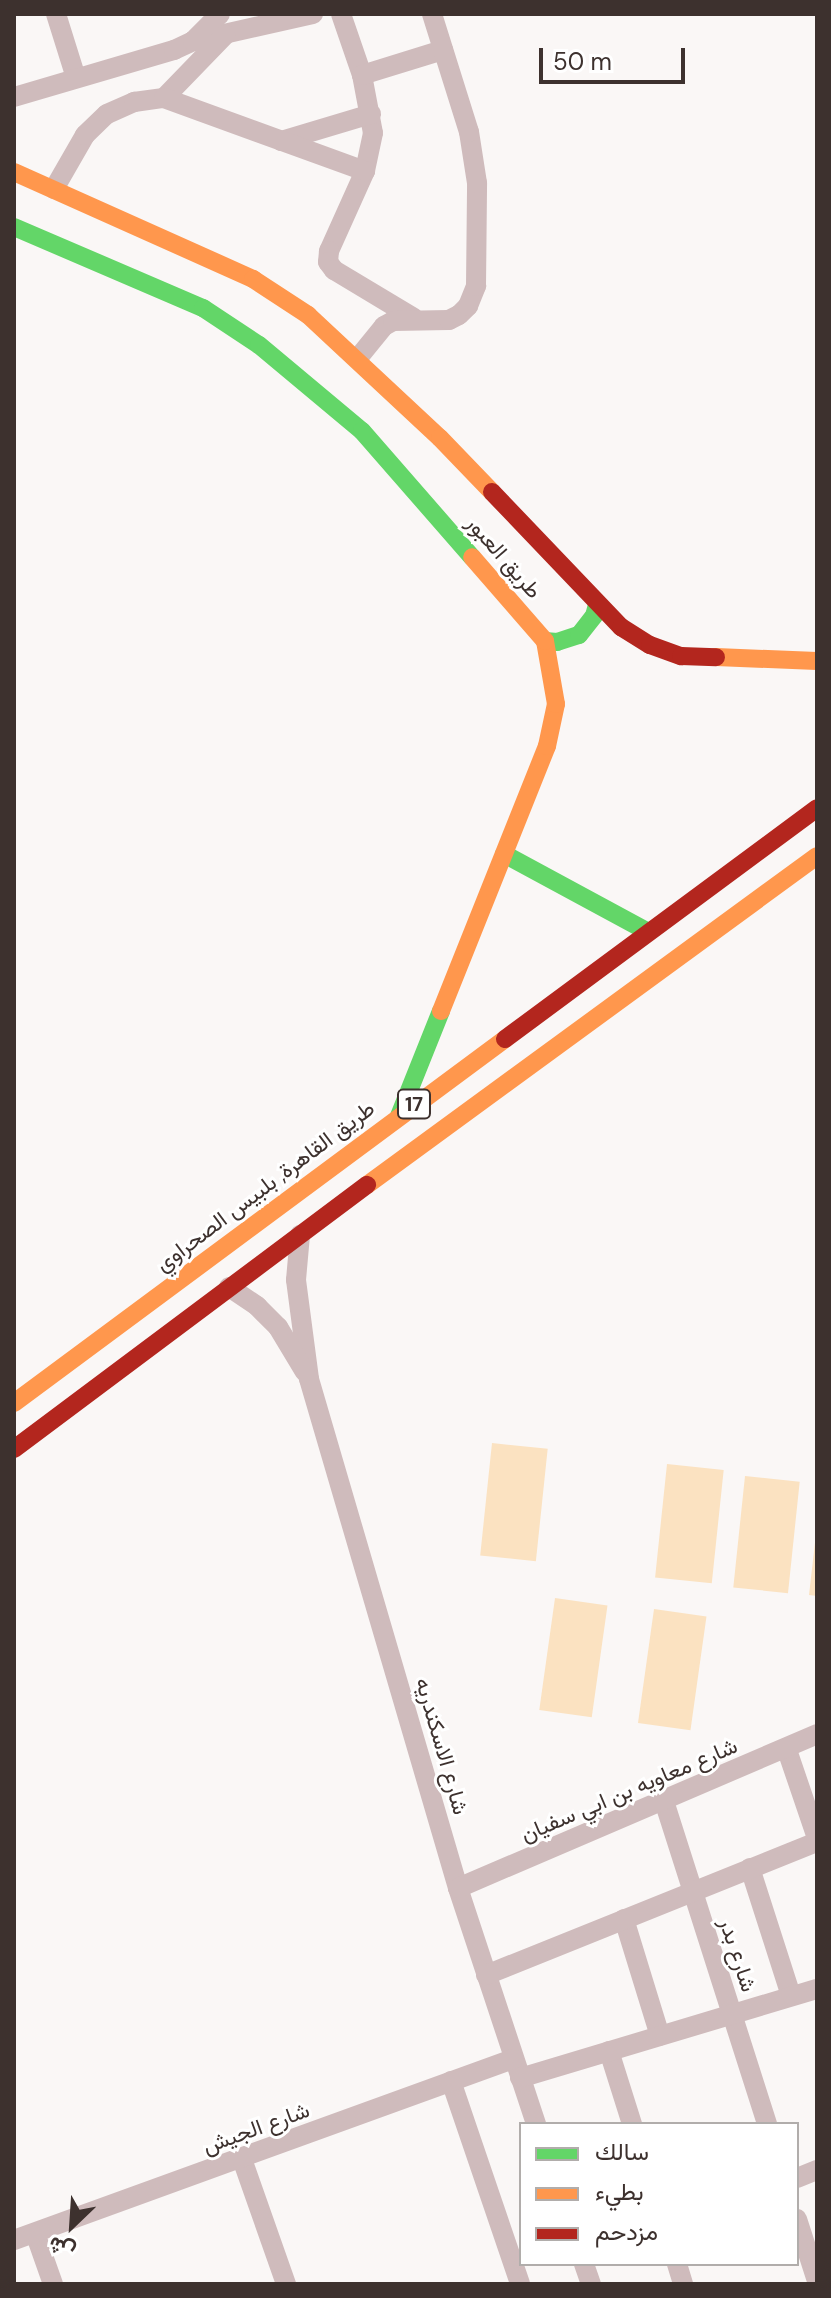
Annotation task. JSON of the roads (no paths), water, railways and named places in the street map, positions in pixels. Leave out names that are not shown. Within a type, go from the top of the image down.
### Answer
[{"type":"main road","name":"طريق العبور","points":[[14,172],[253,279],[308,315],[358,358],[490,489],[597,605],[640,639],[681,656],[817,661]]},
{"type":"main road","name":"طريق العبور","points":[[14,227],[203,308],[259,345],[312,386],[362,431],[545,641],[555,682],[553,725],[399,1116]]},
{"type":"main road","points":[[545,641],[568,640],[579,635],[594,616],[597,605]]},
{"type":"main road","name":"طريق القاهرة, بلبيس الصحراوي","points":[[14,1403],[817,808]]},
{"type":"main road","points":[[504,854],[648,932]]},
{"type":"main road","name":"17","points":[[14,1449],[300,1234],[817,856]]},
{"type":"street","points":[[56,14],[76,78]]},
{"type":"street","points":[[193,41],[220,14]]},
{"type":"street","points":[[14,97],[174,50],[193,41],[313,14]]},
{"type":"street","points":[[358,358],[384,326],[414,318],[449,320],[468,306],[476,286],[477,183],[469,132],[432,14]]},
{"type":"street","points":[[286,22],[343,20],[362,75],[371,114],[373,133],[365,171],[329,251],[328,262],[334,270],[414,318]]},
{"type":"street","points":[[164,98],[225,35]]},
{"type":"street","points":[[362,75],[443,50]]},
{"type":"street","points":[[54,189],[85,135],[107,114],[134,102],[164,98],[365,171]]},
{"type":"street","points":[[281,141],[371,114]]},
{"type":"street","name":"شارع الاسكندريه","points":[[300,1234],[296,1280],[309,1379],[458,1888],[535,2122]]},
{"type":"street","name":"شارع الاسكندريه","points":[[229,1287],[257,1306],[278,1327],[309,1379]]},
{"type":"street","name":"شارع معاويه بن ابي سفيان","points":[[458,1888],[787,1750],[817,1734]]},
{"type":"street","points":[[486,1975],[817,1840],[787,1750]]},
{"type":"street","name":"شارع بدر","points":[[664,1801],[766,2122]]},
{"type":"street","points":[[750,1868],[791,1996]]},
{"type":"street","points":[[624,1919],[660,2036]]},
{"type":"street","name":"شارع الجيش","points":[[14,2240],[451,2081],[609,2051],[817,1989]]},
{"type":"street","points":[[609,2051],[631,2122]]},
{"type":"street","points":[[451,2081],[520,2284]]},
{"type":"street","points":[[242,2159],[286,2284]]},
{"type":"street","points":[[799,2225],[817,2281]]},
{"type":"street","points":[[35,2233],[53,2284]]}]
